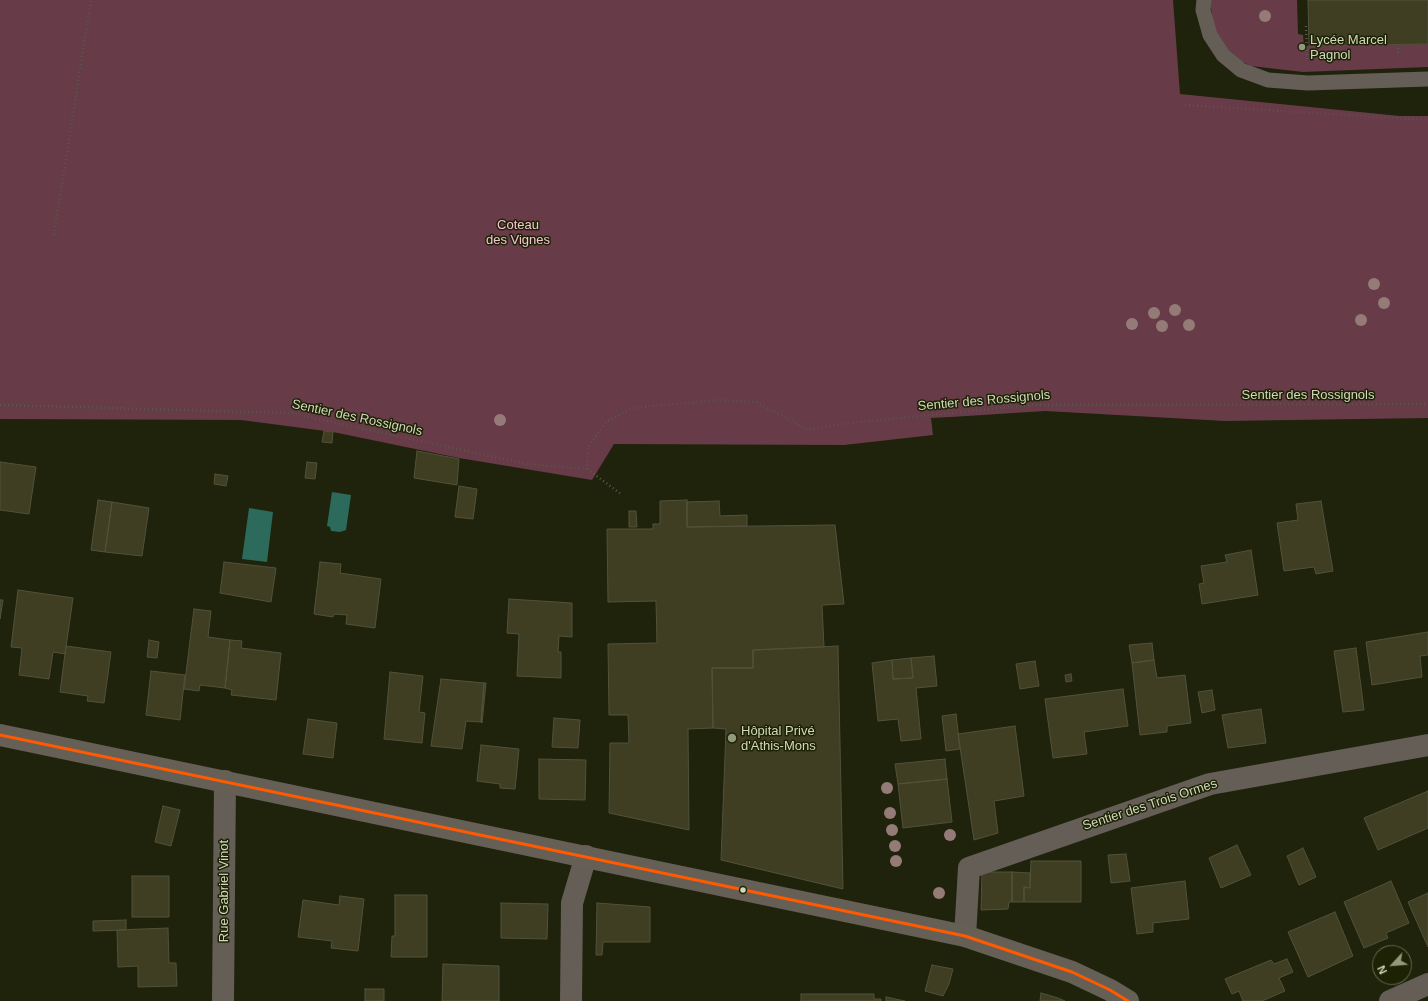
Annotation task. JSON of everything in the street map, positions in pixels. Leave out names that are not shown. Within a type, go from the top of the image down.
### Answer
[{"type":"main road","points":[[0,735],[965,936],[1072,972],[1110,990],[1128,1001]]},
{"type":"street","name":"Sentier des Trois Ormes","points":[[965,936],[968,868],[1210,784],[1428,745]]},
{"type":"street","name":"Rue Gabriel Vinot","points":[[223,1001],[226,781]]},
{"type":"street","points":[[572,1001],[572,903],[586,856]]},
{"type":"street","points":[[1390,1001],[1428,984]]},
{"type":"lane","points":[[1204,0],[1203,10],[1210,35],[1222,56],[1241,70],[1268,80],[1308,83],[1428,79]]},
{"type":"path","points":[[54,235],[91,0]]},
{"type":"path","points":[[1306,26],[1308,83]]},
{"type":"path","points":[[1186,105],[1428,120]]},
{"type":"path","name":"Sentier des Rossignols","points":[[0,405],[290,413],[527,464],[587,469],[588,448],[606,422],[632,408],[718,400],[756,402],[808,430],[840,424],[1031,406],[1428,404]]},
{"type":"path","points":[[587,469],[622,494]]},
{"type":"green space","name":"Coteau des Vignes","points":[[0,0],[1173,0],[1180,94],[1400,116],[1428,116],[1428,418],[1225,421],[1045,411],[931,418],[933,435],[844,445],[614,444],[592,480],[459,458],[333,432],[241,420],[0,419]]},
{"type":"green space","points":[[1210,0],[1297,0],[1298,34],[1303,35],[1304,46],[1428,44],[1428,67],[1303,72],[1251,66],[1241,61],[1225,47],[1218,36],[1213,23]]},
{"type":"water","points":[[332,492],[351,495],[346,530],[340,532],[331,531],[330,527],[327,526]]},
{"type":"water","points":[[249,508],[273,512],[267,562],[242,559]]},
{"type":"building","points":[[1308,0],[1428,0],[1428,44],[1309,46]]},
{"type":"building","points":[[324,431],[333,432],[332,443],[322,442]]},
{"type":"building","points":[[417,451],[459,459],[457,485],[414,478]]},
{"type":"building","points":[[0,462],[36,467],[29,514],[0,510]]},
{"type":"building","points":[[307,462],[317,463],[315,479],[305,478]]},
{"type":"building","points":[[215,474],[228,476],[226,486],[214,484]]},
{"type":"building","points":[[459,486],[477,489],[473,519],[455,517]]},
{"type":"building","points":[[98,500],[112,502],[105,552],[91,550]]},
{"type":"building","points":[[687,500],[687,527],[835,525],[844,604],[822,605],[824,647],[753,650],[753,668],[712,668],[713,728],[688,729],[689,830],[609,813],[610,743],[629,743],[628,715],[609,715],[608,644],[657,643],[656,601],[608,602],[607,529],[653,529],[653,524],[660,524],[660,501]]},
{"type":"building","points":[[719,501],[720,516],[747,515],[747,526],[687,527],[687,502]]},
{"type":"building","points":[[1321,501],[1333,571],[1316,574],[1314,567],[1284,571],[1277,523],[1298,520],[1296,504]]},
{"type":"building","points":[[112,502],[149,508],[142,556],[105,552]]},
{"type":"building","points":[[629,511],[636,511],[637,527],[629,527]]},
{"type":"building","points":[[1251,550],[1258,595],[1202,604],[1199,584],[1204,583],[1201,566],[1227,562],[1225,555]]},
{"type":"building","points":[[224,562],[276,568],[271,602],[220,593]]},
{"type":"building","points":[[320,562],[341,564],[340,573],[381,579],[375,628],[346,624],[347,615],[334,614],[333,617],[314,614]]},
{"type":"building","points":[[18,590],[73,598],[65,654],[53,652],[49,679],[19,675],[22,648],[11,647]]},
{"type":"building","points":[[509,599],[572,603],[572,637],[559,636],[558,652],[561,652],[561,678],[517,676],[519,634],[507,633]]},
{"type":"building","points":[[0,600],[3,600],[0,619]]},
{"type":"building","points":[[194,609],[211,611],[208,637],[230,640],[225,688],[200,685],[199,691],[184,689]]},
{"type":"building","points":[[1428,632],[1428,655],[1420,656],[1422,677],[1372,685],[1366,642]]},
{"type":"building","points":[[149,640],[159,642],[157,658],[147,657]]},
{"type":"building","points":[[230,640],[242,641],[241,648],[281,653],[276,700],[231,695],[232,690],[225,688]]},
{"type":"building","points":[[1152,643],[1154,660],[1132,663],[1129,645]]},
{"type":"building","points":[[66,646],[111,652],[104,703],[87,701],[88,696],[60,692]]},
{"type":"building","points":[[838,646],[843,889],[721,860],[726,729],[713,728],[712,668],[753,668],[753,650]]},
{"type":"building","points":[[1356,648],[1364,710],[1343,712],[1334,651]]},
{"type":"building","points":[[934,656],[937,686],[916,688],[921,739],[901,741],[898,719],[878,721],[872,663],[892,660],[893,679],[913,678],[911,658]]},
{"type":"building","points":[[911,658],[913,678],[893,679],[892,660]]},
{"type":"building","points":[[1154,660],[1157,678],[1185,675],[1191,723],[1167,726],[1167,732],[1140,735],[1132,663]]},
{"type":"building","points":[[1035,661],[1039,686],[1020,689],[1016,664]]},
{"type":"building","points":[[151,671],[185,675],[180,720],[146,715]]},
{"type":"building","points":[[390,672],[423,676],[419,712],[425,713],[422,743],[384,739]]},
{"type":"building","points":[[1071,674],[1072,681],[1066,682],[1065,675]]},
{"type":"building","points":[[441,679],[484,683],[481,722],[466,721],[462,749],[431,746]]},
{"type":"building","points":[[484,683],[486,683],[482,723],[481,722]]},
{"type":"building","points":[[1123,689],[1128,726],[1084,732],[1087,754],[1053,758],[1045,699]]},
{"type":"building","points":[[1212,690],[1215,710],[1202,713],[1198,692]]},
{"type":"building","points":[[1261,709],[1266,743],[1228,748],[1222,715]]},
{"type":"building","points":[[956,714],[960,749],[946,751],[942,716]]},
{"type":"building","points":[[554,718],[580,720],[578,748],[552,747]]},
{"type":"building","points":[[308,719],[337,723],[333,758],[303,754]]},
{"type":"building","points":[[1015,726],[1024,796],[994,801],[998,833],[974,840],[958,734]]},
{"type":"building","points":[[481,745],[519,749],[515,789],[500,788],[500,784],[477,781]]},
{"type":"building","points":[[539,759],[586,760],[585,800],[539,799]]},
{"type":"building","points":[[945,759],[947,779],[898,784],[895,764]]},
{"type":"building","points":[[947,779],[952,822],[903,828],[898,784]]},
{"type":"building","points":[[1428,791],[1428,828],[1378,850],[1364,818]]},
{"type":"building","points":[[163,806],[180,810],[171,846],[155,842]]},
{"type":"building","points":[[1237,845],[1251,875],[1221,888],[1209,858]]},
{"type":"building","points":[[1303,848],[1316,877],[1299,885],[1287,856]]},
{"type":"building","points":[[1126,854],[1130,881],[1111,883],[1108,855]]},
{"type":"building","points":[[1031,861],[1081,861],[1081,902],[1024,902],[1024,887],[1030,888]]},
{"type":"building","points":[[982,872],[1012,872],[1012,902],[1009,902],[1008,909],[981,910]]},
{"type":"building","points":[[1012,872],[1030,873],[1030,888],[1024,887],[1024,902],[1012,902]]},
{"type":"building","points":[[132,876],[169,876],[169,917],[132,917]]},
{"type":"building","points":[[1185,881],[1189,919],[1153,923],[1153,932],[1137,934],[1131,888]]},
{"type":"building","points":[[1391,881],[1409,923],[1386,933],[1388,938],[1364,948],[1344,902]]},
{"type":"building","points":[[1428,893],[1428,947],[1408,902]]},
{"type":"building","points":[[395,895],[427,895],[427,957],[391,957],[392,936],[395,936]]},
{"type":"building","points":[[340,896],[364,899],[358,951],[331,948],[332,941],[298,937],[303,900],[339,905]]},
{"type":"building","points":[[501,903],[548,904],[547,939],[501,938]]},
{"type":"building","points":[[597,903],[650,907],[650,942],[603,942],[602,955],[596,955]]},
{"type":"building","points":[[1335,912],[1353,956],[1308,977],[1288,932]]},
{"type":"building","points":[[126,920],[126,930],[93,931],[93,921]]},
{"type":"building","points":[[168,928],[169,963],[176,963],[177,986],[138,987],[138,966],[118,967],[117,930]]},
{"type":"building","points":[[1287,959],[1293,972],[1279,978],[1285,991],[1262,1001],[1243,1001],[1239,991],[1232,994],[1225,979],[1271,960],[1274,964]]},
{"type":"building","points":[[443,964],[499,966],[499,1001],[442,1001]]},
{"type":"building","points":[[932,965],[953,969],[949,984],[943,996],[925,991]]},
{"type":"building","points":[[365,989],[384,989],[384,1001],[365,1001]]},
{"type":"building","points":[[1041,993],[1058,998],[1065,1001],[1040,1001]]},
{"type":"building","points":[[801,994],[874,994],[874,999],[881,999],[881,1001],[801,1001]]},
{"type":"building","points":[[886,997],[905,1001],[886,1001]]},
{"type":"transit line","points":[[0,735],[965,936],[1072,972],[1110,990],[1128,1001]]},
{"type":"place","name":"Lycée Marcel Pagnol","points":[[1302,47]]},
{"type":"place","name":"Hôpital Privé d'Athis-Mons","points":[[732,738]]}]
